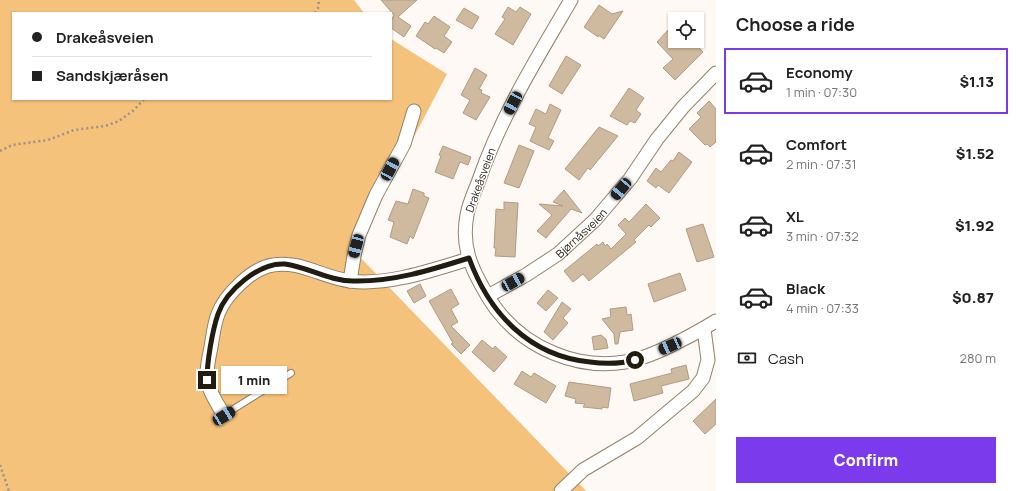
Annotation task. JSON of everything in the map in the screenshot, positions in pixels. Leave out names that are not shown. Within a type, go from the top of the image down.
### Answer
[{"type":"street","name":"Drakeåsveien","points":[[571,0],[506,116],[485,163],[467,214],[466,240],[469,258],[474,273],[500,314],[509,324],[528,340],[542,349],[581,361],[604,363],[626,362],[645,357],[704,329],[716,321]]},
{"type":"street","name":"Bjørnåsveien","points":[[488,296],[526,275],[558,254],[595,220],[630,179],[657,139],[678,112],[716,73]]},
{"type":"street","points":[[350,281],[359,235],[376,195],[404,144],[414,111]]},
{"type":"street","points":[[224,416],[209,387],[207,373],[218,314],[234,290],[249,276],[265,267],[274,264],[284,264],[304,268],[332,278],[350,281],[387,280],[417,274],[469,258]]},
{"type":"street","points":[[561,491],[583,470],[637,438],[693,391],[703,378],[708,360],[704,329]]},
{"type":"lane","points":[[224,416],[291,373]]},
{"type":"path","points":[[316,12],[320,0]]},
{"type":"path","points":[[0,151],[12,145],[48,140],[74,130],[105,126],[119,121],[134,110],[143,100]]},
{"type":"path","points":[[0,465],[9,491]]},
{"type":"shaded area","points":[[0,0],[354,0],[363,12],[12,12],[12,100],[392,100],[392,40],[447,74],[354,251],[586,491],[0,491]]},
{"type":"building","points":[[381,0],[417,0],[398,17],[411,26],[404,37],[392,29],[392,19],[394,15]]},
{"type":"building","points":[[599,5],[612,14],[623,11],[604,39],[598,35],[598,37],[584,27]]},
{"type":"building","points":[[508,7],[516,12],[520,7],[531,14],[513,45],[495,34],[505,19],[502,17]]},
{"type":"building","points":[[464,8],[479,17],[472,29],[456,20]]},
{"type":"building","points":[[434,16],[450,27],[444,36],[452,42],[444,53],[436,48],[435,49],[416,36],[425,22],[428,24]]},
{"type":"building","points":[[668,30],[668,48],[699,48],[703,52],[675,80],[663,68],[673,59],[657,42]]},
{"type":"building","points":[[566,56],[581,65],[562,94],[549,86]]},
{"type":"building","points":[[475,68],[487,75],[479,89],[482,90],[481,93],[490,97],[476,120],[463,113],[470,100],[461,95]]},
{"type":"building","points":[[629,88],[644,98],[636,110],[641,114],[635,123],[630,121],[627,125],[610,116]]},
{"type":"building","points":[[709,101],[716,109],[716,142],[710,147],[707,144],[705,145],[689,129],[701,117],[697,113]]},
{"type":"building","points":[[550,104],[561,110],[548,138],[554,141],[549,150],[530,141],[536,127],[529,124],[536,109],[546,114]]},
{"type":"building","points":[[599,127],[618,136],[590,170],[588,168],[579,180],[565,169]]},
{"type":"building","points":[[519,145],[534,151],[519,188],[504,183]]},
{"type":"building","points":[[443,146],[471,157],[468,165],[460,162],[453,179],[435,172]]},
{"type":"building","points":[[679,152],[692,162],[669,193],[658,185],[656,188],[647,181],[656,168],[661,172],[671,160],[673,161]]},
{"type":"building","points":[[413,189],[424,193],[424,196],[429,198],[413,239],[410,236],[407,244],[390,237],[394,222],[388,220],[396,201],[408,204]]},
{"type":"building","points":[[564,190],[582,213],[571,209],[546,238],[537,231],[552,215],[539,204],[563,206],[553,202]]},
{"type":"building","points":[[504,202],[518,203],[515,257],[495,256],[496,209],[504,210]]},
{"type":"building","points":[[646,204],[660,218],[651,227],[649,225],[634,240],[636,242],[589,281],[583,274],[573,282],[564,271],[597,244],[598,246],[603,242],[605,246],[607,244],[611,249],[626,234],[618,225],[625,218],[629,222]]},
{"type":"building","points":[[703,224],[714,257],[697,262],[686,229]]},
{"type":"building","points":[[680,273],[686,290],[654,302],[648,284]]},
{"type":"building","points":[[420,284],[426,296],[414,303],[407,291]]},
{"type":"building","points":[[451,289],[459,304],[451,309],[458,322],[451,326],[470,345],[461,354],[451,344],[453,343],[429,301]]},
{"type":"building","points":[[548,290],[558,298],[546,311],[537,303]]},
{"type":"building","points":[[562,302],[571,309],[563,318],[568,323],[553,340],[544,332]]},
{"type":"building","points":[[626,307],[627,315],[631,314],[633,330],[620,332],[618,344],[615,344],[614,334],[602,319],[611,317],[610,309]]},
{"type":"building","points":[[601,335],[606,339],[608,348],[594,350],[592,337]]},
{"type":"building","points":[[482,340],[493,349],[495,346],[507,357],[494,372],[472,352]]},
{"type":"building","points":[[686,365],[689,379],[661,386],[663,393],[634,401],[630,384],[672,373],[671,369]]},
{"type":"building","points":[[522,371],[531,377],[534,373],[556,386],[546,403],[514,384]]},
{"type":"building","points":[[569,382],[611,388],[608,408],[602,407],[602,409],[583,407],[585,404],[575,403],[576,399],[565,396]]},
{"type":"building","points":[[716,399],[716,424],[705,434],[693,421]]},
{"type":"route","points":[[207,380],[209,357],[216,322],[222,305],[234,290],[249,276],[258,270],[274,264],[284,264],[304,268],[332,278],[350,281],[369,281],[387,280],[417,274],[469,258],[474,273],[496,310],[509,324],[528,340],[542,349],[563,357],[581,361],[604,363],[635,360]]}]
